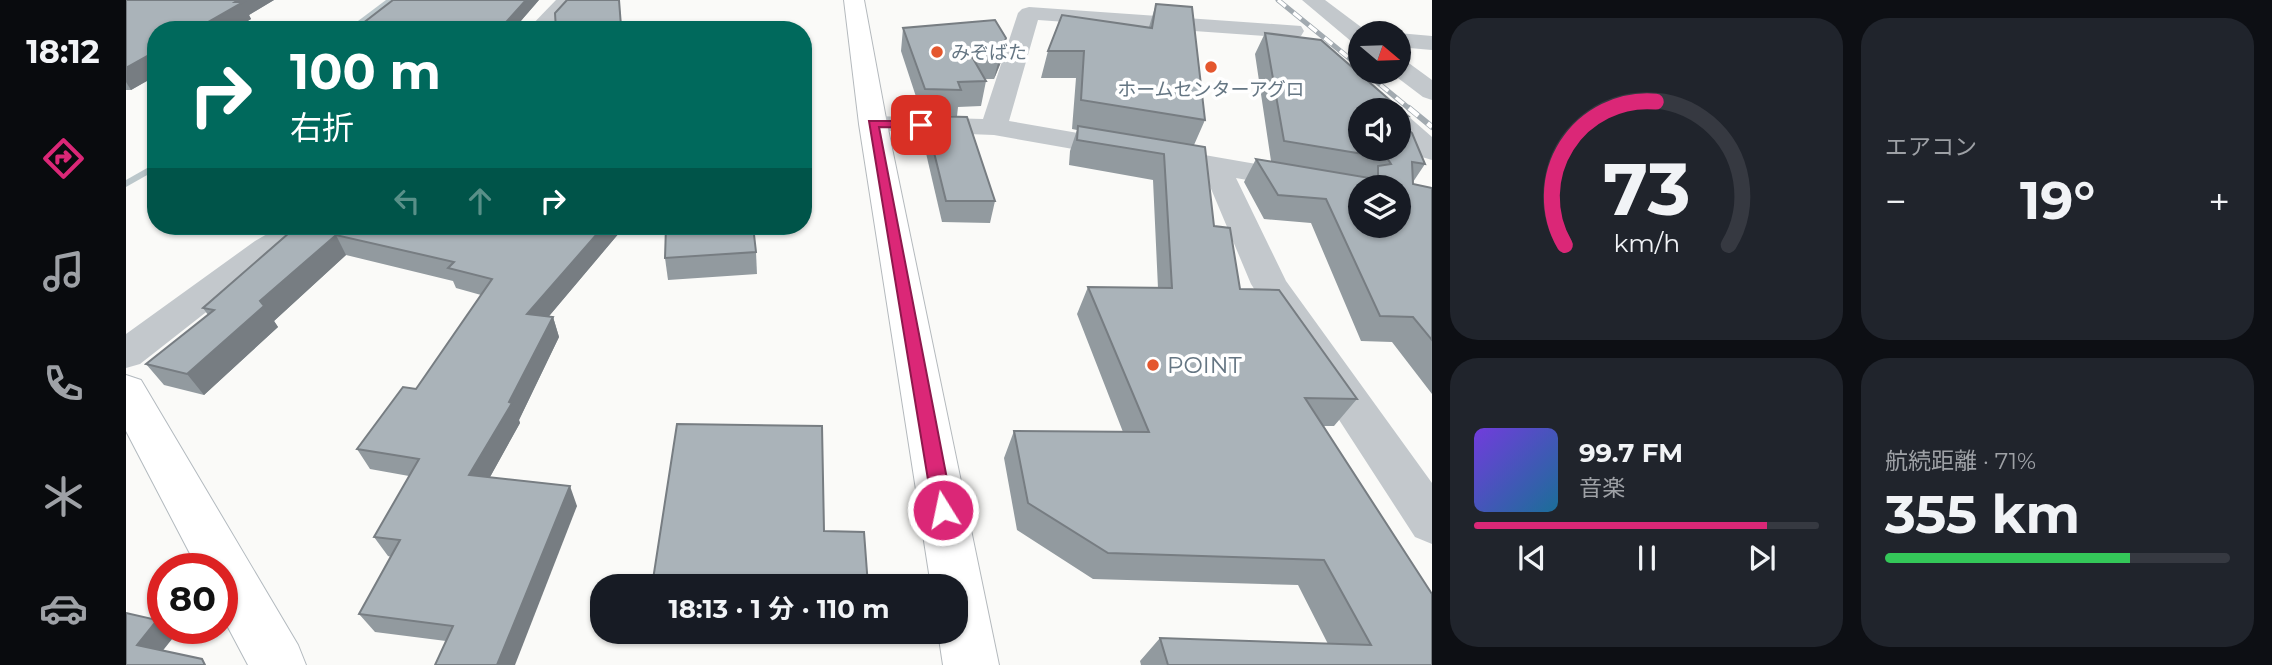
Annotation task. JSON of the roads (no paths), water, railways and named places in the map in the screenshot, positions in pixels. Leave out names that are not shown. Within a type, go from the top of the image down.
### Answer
[{"type":"main road","points":[[854,0],[873,124],[971,665]]},
{"type":"main road","points":[[126,391],[278,665]]},
{"type":"street","points":[[547,21],[568,0]]},
{"type":"street","points":[[1312,0],[1348,28]]},
{"type":"street","points":[[1266,8],[1313,48]]},
{"type":"street","points":[[994,127],[1029,13],[1293,31]]},
{"type":"street","points":[[1411,41],[1432,43]]},
{"type":"street","points":[[1411,76],[1432,92]]},
{"type":"street","points":[[873,124],[994,127],[1348,189]]},
{"type":"street","points":[[1411,133],[1432,151]]},
{"type":"street","points":[[1216,167],[1269,284],[1432,522]]},
{"type":"street","points":[[126,354],[267,248],[289,235]]},
{"type":"waterway","points":[[361,21],[390,0]]},
{"type":"waterway","points":[[126,184],[147,171]]},
{"type":"railway","points":[[1278,0],[1348,57]]},
{"type":"railway","points":[[1380,84],[1396,98]]},
{"type":"railway","points":[[1411,110],[1432,127]]},
{"type":"place","name":"みぞばた","points":[[937,52]]},
{"type":"place","name":"ホームセンターアグロ","points":[[1211,67]]},
{"type":"place","name":"POINT","points":[[1153,365]]}]
